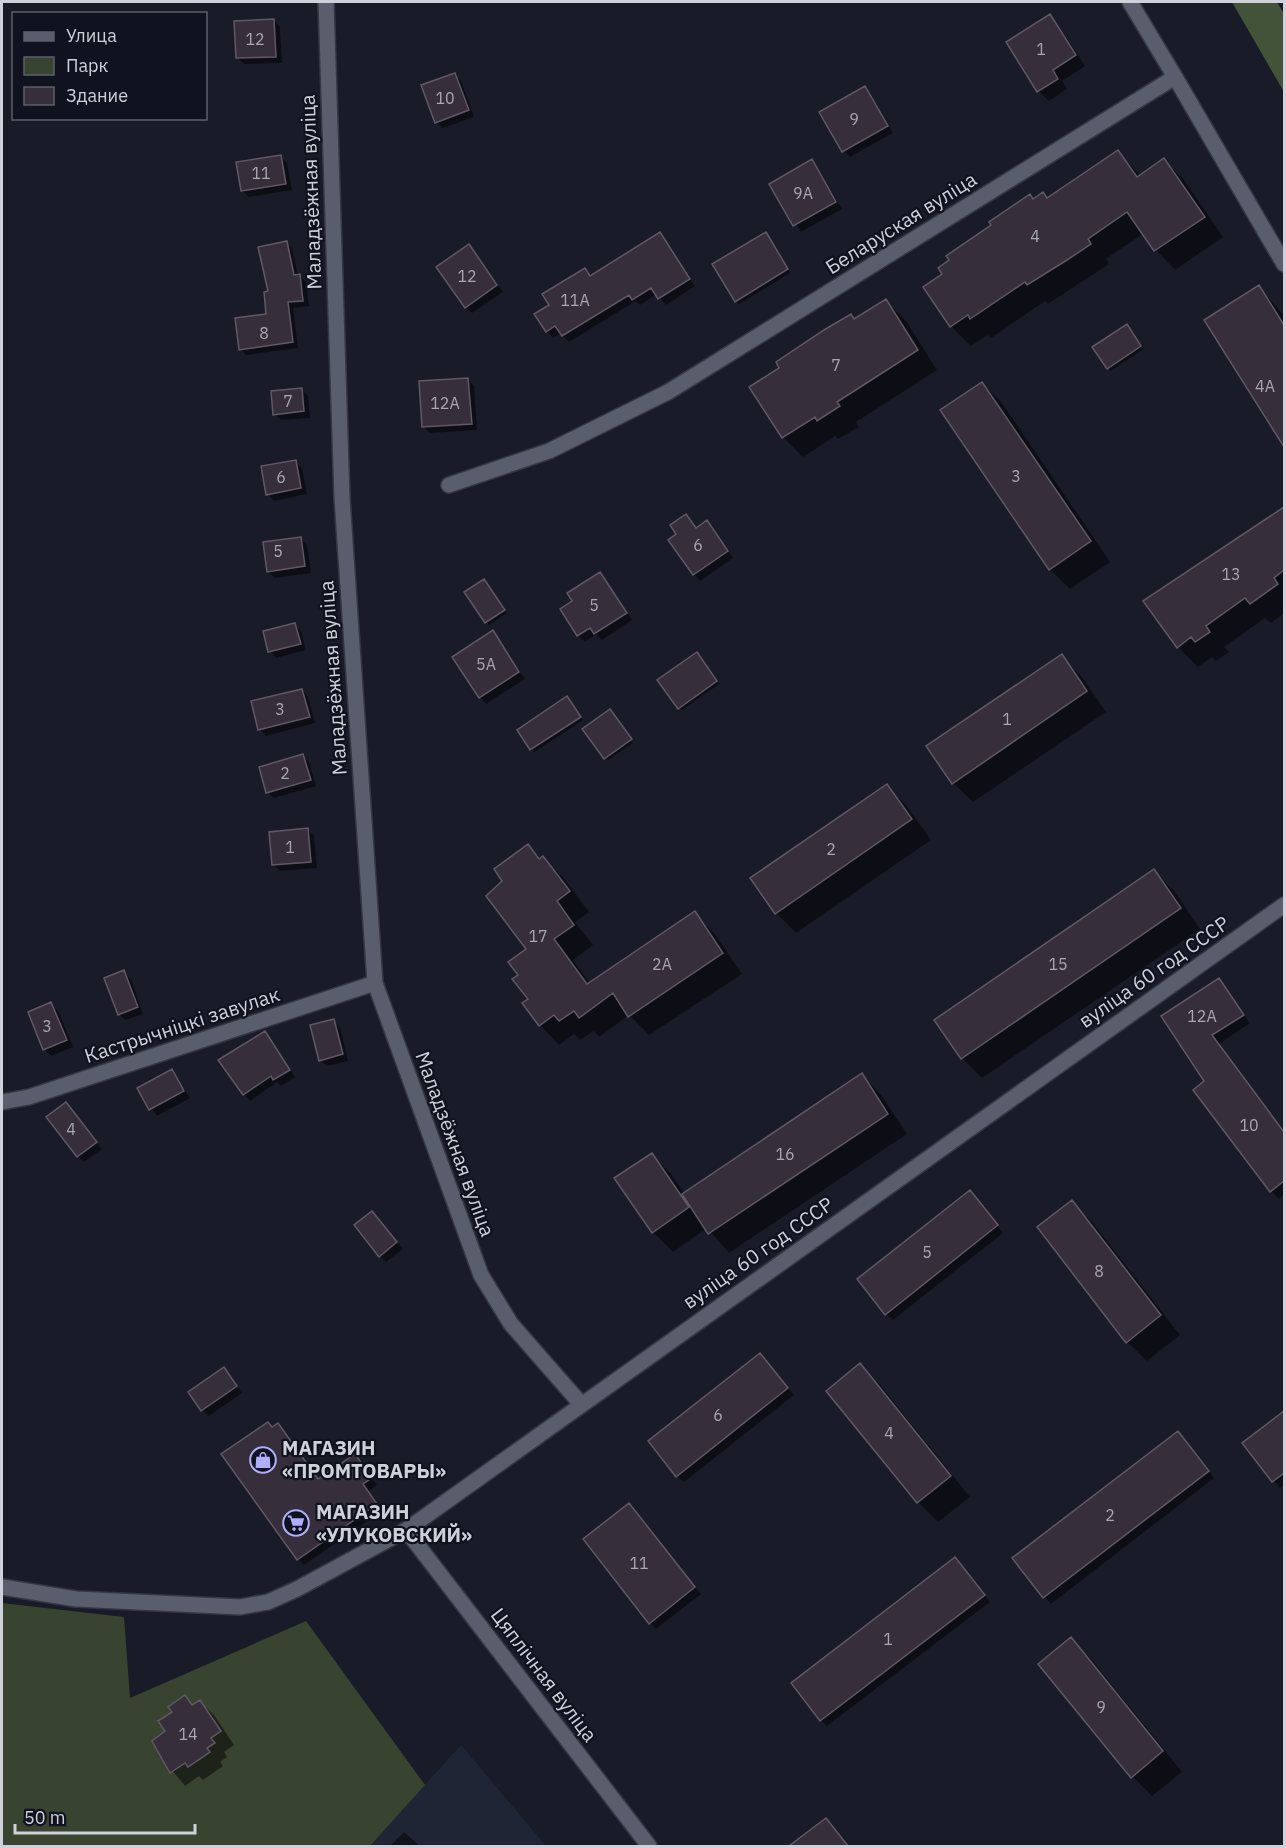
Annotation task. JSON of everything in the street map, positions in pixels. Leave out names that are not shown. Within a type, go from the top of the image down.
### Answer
[{"type":"street","name":"Маладзёжная вуліца","points":[[326,2],[342,498],[375,983],[460,1223],[481,1275],[511,1324],[581,1404]]},
{"type":"street","points":[[1130,2],[1284,264]]},
{"type":"street","name":"Беларуская вуліца","points":[[448,485],[549,451],[668,392],[1175,77]]},
{"type":"street","name":"вуліца 60 год СССР","points":[[2,1587],[76,1599],[240,1607],[268,1602],[288,1593],[406,1530],[1284,905]]},
{"type":"street","name":"Кастрычніцкі завулак","points":[[2,1102],[29,1097],[375,983]]},
{"type":"street","name":"Цяплічная вуліца","points":[[406,1530],[649,1846]]},
{"type":"shaded area","points":[[461,1745],[546,1846],[370,1846]]},
{"type":"green space","points":[[1232,2],[1277,2],[1284,14],[1284,92]]},
{"type":"green space","points":[[2,1603],[124,1617],[130,1698],[306,1621],[425,1785],[370,1846],[2,1846]]},
{"type":"building","points":[[1050,14],[1076,55],[1053,70],[1058,79],[1037,92],[1006,42]]},
{"type":"building","points":[[274,19],[276,57],[236,58],[234,21]]},
{"type":"building","points":[[455,73],[469,110],[435,123],[421,85]]},
{"type":"building","points":[[865,86],[888,126],[842,152],[819,112]]},
{"type":"building","points":[[1118,150],[1137,177],[1164,158],[1205,217],[1154,251],[1127,212],[1088,239],[1091,244],[1067,260],[1027,285],[1025,282],[970,319],[968,315],[950,327],[923,287],[942,274],[938,268],[949,260],[946,256],[991,225],[989,222],[1030,194],[1033,199],[1043,192],[1047,198]]},
{"type":"building","points":[[281,155],[286,184],[241,191],[236,162]]},
{"type":"building","points":[[812,159],[836,202],[793,226],[769,184]]},
{"type":"building","points":[[660,232],[690,279],[658,299],[651,288],[632,300],[629,295],[562,336],[555,326],[546,332],[534,314],[549,305],[542,294],[585,268],[590,276]]},
{"type":"building","points":[[766,232],[788,269],[735,302],[712,264]]},
{"type":"building","points":[[287,241],[294,275],[300,274],[303,301],[288,302],[293,342],[239,350],[235,318],[266,314],[264,292],[268,291],[258,247]]},
{"type":"building","points":[[469,244],[497,285],[465,308],[436,267]]},
{"type":"building","points":[[1259,285],[1284,325],[1284,447],[1204,320]]},
{"type":"building","points":[[886,299],[918,350],[837,402],[840,406],[817,421],[815,417],[782,438],[749,387],[779,368],[776,362],[824,330],[851,314],[854,319]]},
{"type":"building","points":[[1127,324],[1141,346],[1107,369],[1092,347]]},
{"type":"building","points":[[468,378],[472,424],[422,427],[419,381]]},
{"type":"building","points":[[982,382],[1091,541],[1049,570],[940,410]]},
{"type":"building","points":[[302,388],[304,411],[273,415],[271,391]]},
{"type":"building","points":[[296,460],[301,488],[266,495],[261,466]]},
{"type":"building","points":[[1284,507],[1284,570],[1274,578],[1278,584],[1250,604],[1245,598],[1206,626],[1210,632],[1195,642],[1191,637],[1177,648],[1143,601]]},
{"type":"building","points":[[686,514],[696,528],[707,520],[728,551],[693,575],[668,540],[676,534],[670,525]]},
{"type":"building","points":[[301,537],[305,566],[267,572],[263,542]]},
{"type":"building","points":[[600,572],[627,613],[594,634],[590,628],[577,636],[560,609],[572,601],[567,593]]},
{"type":"building","points":[[484,579],[505,610],[485,623],[464,592]]},
{"type":"building","points":[[295,623],[301,644],[268,652],[263,631]]},
{"type":"building","points":[[493,630],[519,672],[479,698],[452,657]]},
{"type":"building","points":[[697,652],[717,681],[678,709],[657,680]]},
{"type":"building","points":[[1062,654],[1087,691],[952,784],[926,746]]},
{"type":"building","points":[[302,689],[310,717],[258,730],[251,701]]},
{"type":"building","points":[[567,696],[581,717],[530,750],[517,730]]},
{"type":"building","points":[[610,709],[632,739],[604,759],[582,729]]},
{"type":"building","points":[[303,754],[311,780],[266,793],[259,767]]},
{"type":"building","points":[[887,784],[912,819],[775,914],[750,878]]},
{"type":"building","points":[[308,828],[311,862],[272,865],[269,832]]},
{"type":"building","points":[[528,844],[539,859],[543,856],[570,891],[557,901],[574,925],[554,939],[587,984],[695,911],[723,953],[628,1017],[613,993],[579,1018],[574,1011],[559,1021],[554,1015],[539,1026],[522,1003],[528,999],[512,979],[518,975],[508,962],[526,949],[486,896],[502,881],[494,869]]},
{"type":"building","points":[[1154,869],[1181,908],[961,1059],[934,1020]]},
{"type":"building","points":[[124,970],[138,1007],[118,1015],[104,978]]},
{"type":"building","points":[[1219,978],[1244,1015],[1212,1035],[1284,1132],[1284,1181],[1270,1192],[1193,1090],[1204,1081],[1161,1016]]},
{"type":"building","points":[[51,1002],[67,1040],[43,1050],[28,1012]]},
{"type":"building","points":[[334,1019],[343,1054],[319,1061],[310,1025]]},
{"type":"building","points":[[265,1031],[290,1070],[273,1080],[271,1076],[243,1095],[218,1060]]},
{"type":"building","points":[[172,1069],[184,1091],[149,1110],[137,1088]]},
{"type":"building","points":[[862,1073],[888,1114],[708,1234],[682,1194]]},
{"type":"building","points":[[66,1102],[97,1142],[77,1157],[46,1117]]},
{"type":"building","points":[[652,1153],[689,1207],[652,1233],[614,1178]]},
{"type":"building","points":[[970,1190],[998,1225],[885,1315],[857,1279]]},
{"type":"building","points":[[1072,1200],[1161,1315],[1126,1343],[1037,1227]]},
{"type":"building","points":[[372,1211],[397,1242],[379,1257],[354,1225]]},
{"type":"building","points":[[760,1353],[788,1388],[676,1477],[648,1441]]},
{"type":"building","points":[[860,1363],[951,1476],[917,1503],[826,1391]]},
{"type":"building","points":[[224,1367],[237,1386],[201,1411],[188,1392]]},
{"type":"building","points":[[1284,1411],[1284,1473],[1272,1482],[1242,1443]]},
{"type":"building","points":[[268,1422],[272,1427],[278,1423],[318,1479],[355,1454],[372,1478],[363,1484],[377,1504],[297,1560],[221,1454]]},
{"type":"building","points":[[1178,1431],[1209,1471],[1043,1598],[1012,1558]]},
{"type":"building","points":[[629,1503],[695,1587],[649,1624],[583,1539]]},
{"type":"building","points":[[955,1557],[985,1595],[820,1721],[791,1683]]},
{"type":"building","points":[[1071,1637],[1163,1751],[1131,1778],[1038,1664]]},
{"type":"building","points":[[185,1695],[192,1705],[200,1700],[221,1731],[211,1738],[215,1743],[207,1748],[210,1752],[188,1767],[185,1763],[170,1773],[152,1741],[165,1731],[158,1721],[172,1712],[168,1707]]},
{"type":"building","points":[[826,1818],[848,1846],[789,1846]]},
{"type":"place","name":"МАГАЗИН «ПРОМТОВАРЫ»","points":[[263,1460]]},
{"type":"place","name":"МАГАЗИН «УЛУКОВСКИЙ»","points":[[296,1523]]}]
